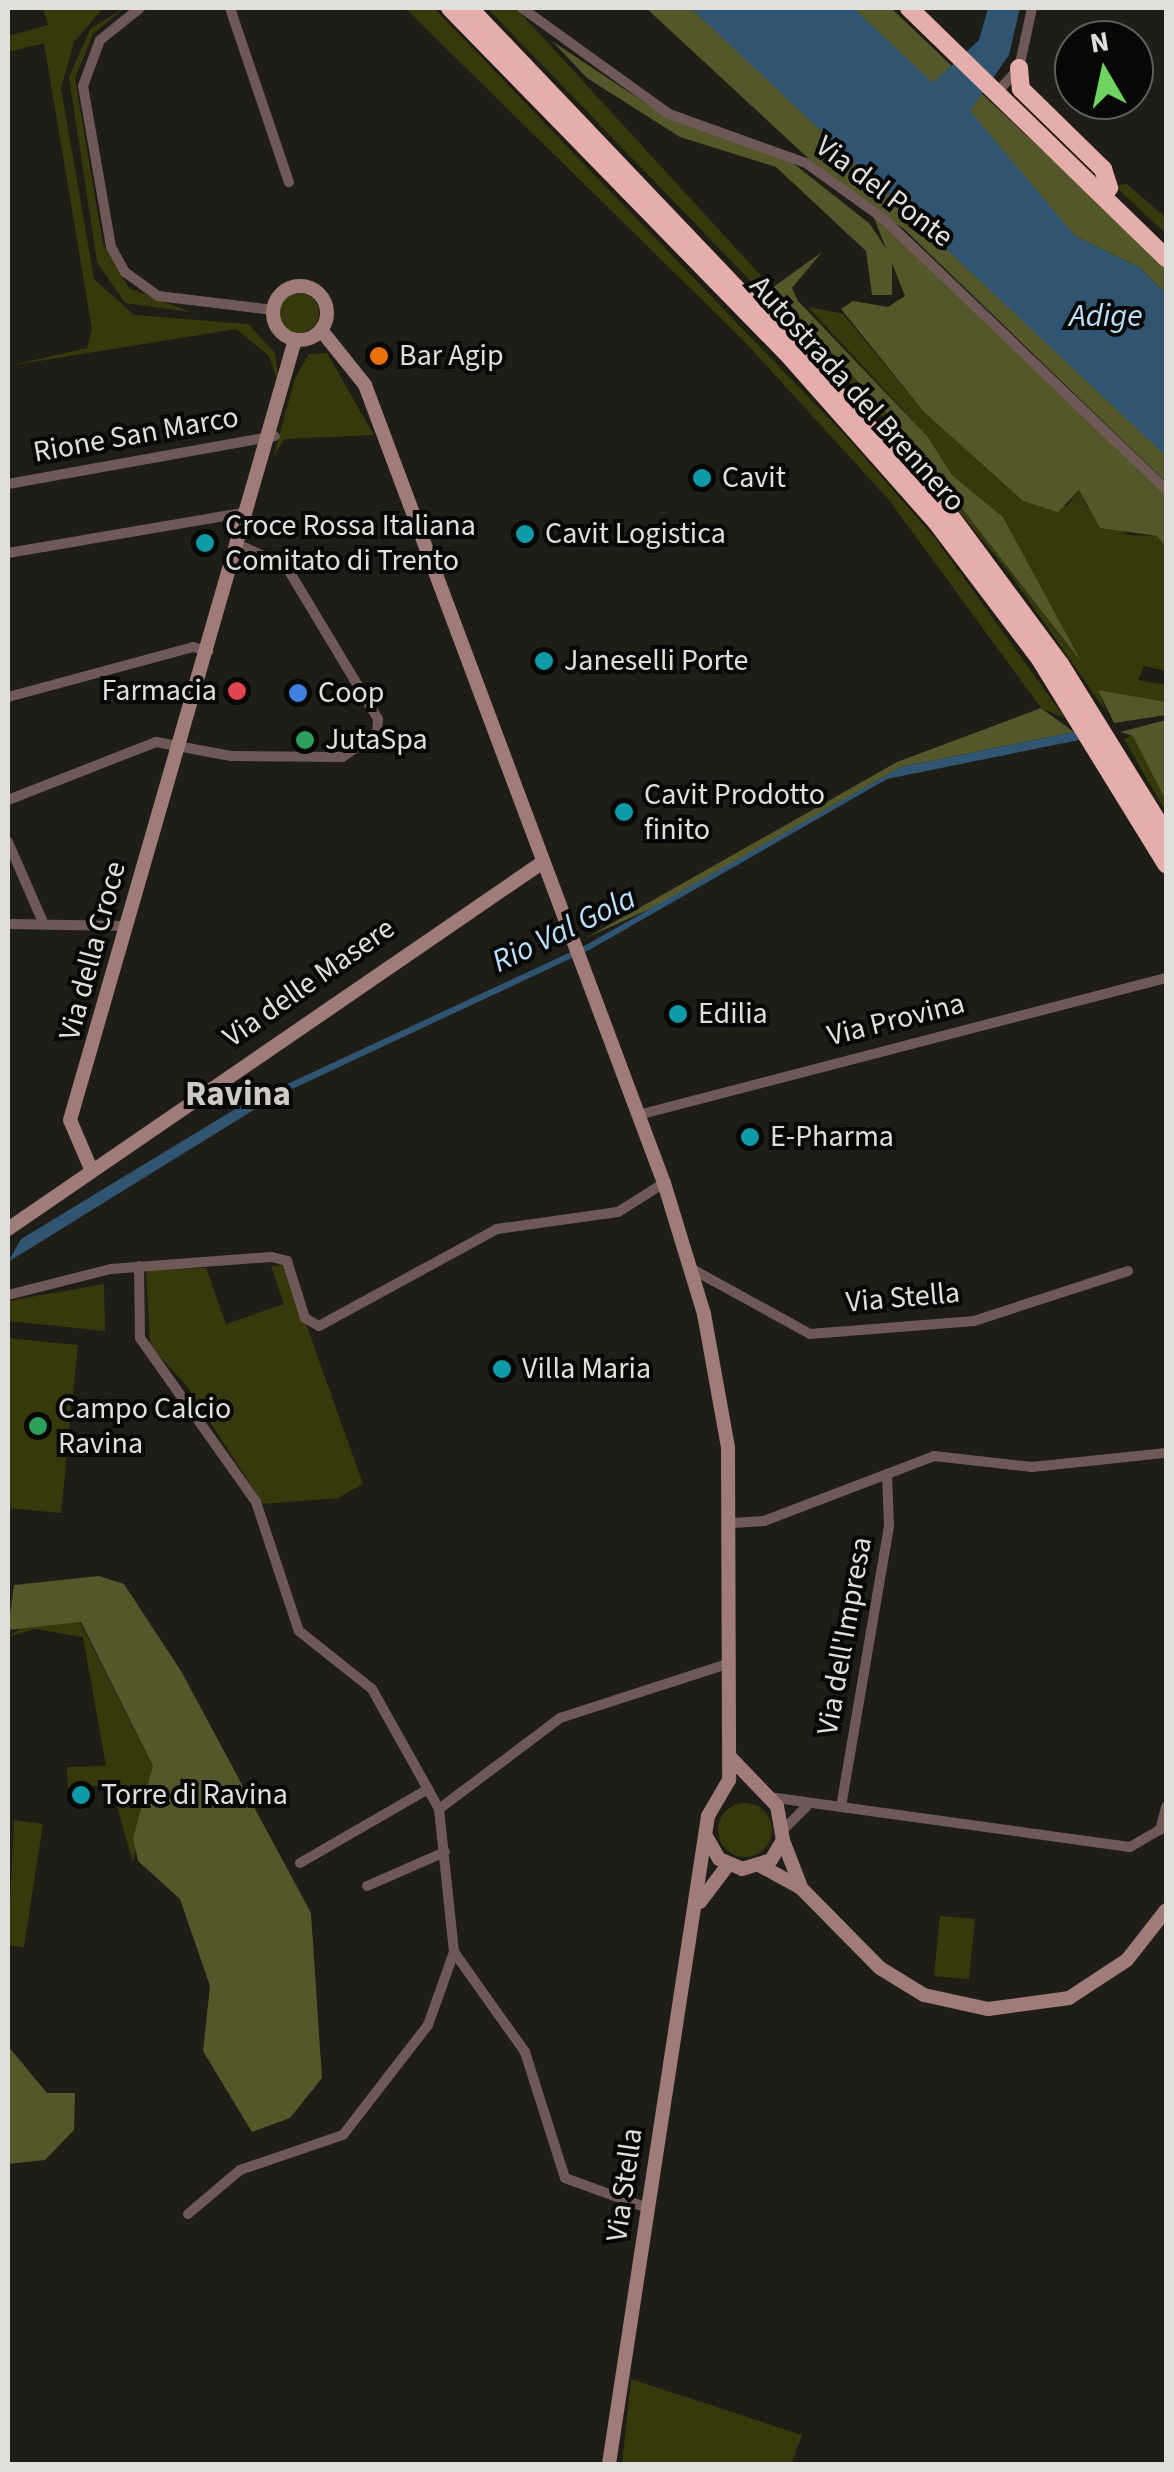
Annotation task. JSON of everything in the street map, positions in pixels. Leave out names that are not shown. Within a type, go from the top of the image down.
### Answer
[{"type":"highway","name":"Autostrada del Brennero","points":[[450,8],[878,452],[1085,714]]},
{"type":"highway","name":"Autostrada del Brennero","points":[[469,8],[882,436],[1085,714],[1166,835]]},
{"type":"highway","points":[[916,11],[1166,242]]},
{"type":"highway","points":[[1019,68],[1024,94],[1103,170],[1109,188]]},
{"type":"highway","points":[[997,88],[1166,258]]},
{"type":"highway","name":"Autostrada del Brennero","points":[[1103,742],[1166,864]]},
{"type":"street","points":[[140,8],[100,40],[83,86],[111,247],[125,272],[158,296],[273,310]]},
{"type":"street","points":[[230,8],[289,182]]},
{"type":"street","name":"Via del Ponte","points":[[522,8],[645,100],[806,163],[884,218],[1166,488]]},
{"type":"street","points":[[997,88],[1019,68],[1032,8]]},
{"type":"street","points":[[273,310],[289,288],[313,290],[326,307],[321,330]]},
{"type":"street","points":[[273,310],[279,330],[295,340],[321,330]]},
{"type":"street","points":[[321,330],[365,384],[543,862]]},
{"type":"street","name":"Via della Croce","points":[[91,1169],[70,1120],[274,436],[295,340]]},
{"type":"street","name":"Rione San Marco","points":[[8,484],[274,436]]},
{"type":"street","points":[[8,553],[249,512]]},
{"type":"street","points":[[8,800],[156,742],[181,742],[231,756],[342,757],[379,730],[286,566],[239,546]]},
{"type":"street","points":[[8,697],[193,648],[209,651]]},
{"type":"street","points":[[8,842],[42,920]]},
{"type":"street","name":"Via Stella","points":[[543,862],[579,950],[692,1269],[714,1354],[734,1523],[731,1758],[722,1796],[706,1828],[608,2464]]},
{"type":"street","name":"Via delle Masere","points":[[9,1224],[543,862]]},
{"type":"street","points":[[8,924],[42,920],[125,926]]},
{"type":"street","name":"Via Provina","points":[[638,1115],[1166,978]]},
{"type":"street","points":[[8,1294],[139,1266],[287,1260],[305,1318],[319,1326],[497,1229],[618,1212],[664,1183]]},
{"type":"street","points":[[139,1266],[140,1338],[256,1502],[298,1630],[372,1689],[438,1809],[454,1952],[428,2025],[342,2135],[240,2170],[188,2214]]},
{"type":"street","name":"Via Stella","points":[[692,1269],[810,1334],[974,1320],[1128,1272]]},
{"type":"street","points":[[734,1523],[934,1456],[1032,1467],[1166,1453]]},
{"type":"street","name":"Via dell'Impresa","points":[[841,1807],[889,1526],[887,1474]]},
{"type":"street","points":[[438,1809],[494,1774],[537,1729],[730,1663]]},
{"type":"street","points":[[731,1758],[763,1794],[784,1834],[801,1888]]},
{"type":"street","points":[[300,1864],[428,1790]]},
{"type":"street","points":[[722,1796],[763,1794],[807,1806],[841,1807],[1130,1847],[1160,1830],[1166,1806]]},
{"type":"street","points":[[761,1866],[807,1806]]},
{"type":"street","points":[[706,1828],[728,1865],[761,1866],[801,1888],[880,1968],[924,1994],[988,2009],[1069,1998],[1128,1960],[1166,1910]]},
{"type":"street","points":[[368,1886],[445,1852]]},
{"type":"street","name":"Via Stella","points":[[696,1912],[728,1865]]},
{"type":"street","points":[[454,1952],[525,2052],[565,2178],[650,2209]]},
{"type":"shaded area","points":[[43,8],[103,8],[74,42],[61,88],[94,279],[134,315],[248,324],[275,353],[280,388],[269,356],[236,329],[8,366],[87,348],[92,329],[44,43],[8,52],[8,36],[48,25]]},
{"type":"shaded area","points":[[124,8],[93,34],[75,78],[103,244],[129,288],[190,312],[125,303],[97,262],[69,77],[90,29]]},
{"type":"shaded area","points":[[405,8],[434,8],[843,433],[935,538],[1065,718],[1041,708],[889,500],[744,341]]},
{"type":"shaded area","points":[[487,8],[516,8],[894,421],[1081,662],[1003,517],[952,475],[928,437],[808,307],[843,314],[924,412],[1023,501],[1067,506],[1080,488],[1087,507],[1128,535],[1157,536],[1166,547],[1166,671],[1144,666],[1138,680],[1166,685],[1166,702],[1100,691],[1105,710],[1010,574],[882,417]]},
{"type":"shaded area","points":[[1127,184],[1166,218],[1166,234],[1115,186]]},
{"type":"shaded area","points":[[299,293],[313,299],[319,313],[313,327],[299,333],[285,327],[279,313],[285,299]]},
{"type":"shaded area","points":[[327,353],[374,435],[284,439],[273,458],[295,378],[309,354]]},
{"type":"shaded area","points":[[1133,735],[1166,801],[1166,812],[1124,739]]},
{"type":"shaded area","points":[[285,1265],[363,1484],[338,1498],[263,1504],[187,1386],[150,1346],[146,1270],[206,1268],[226,1324],[284,1304],[271,1266]]},
{"type":"shaded area","points":[[104,1284],[105,1331],[8,1321],[8,1301]]},
{"type":"shaded area","name":"Campo Calcio Ravina","points":[[8,1338],[78,1345],[61,1513],[8,1508]]},
{"type":"shaded area","points":[[80,1622],[153,1766],[133,1863],[111,1785],[68,1788],[67,1767],[106,1766],[83,1637],[35,1629],[8,1637],[27,1624]]},
{"type":"shaded area","points":[[745,1803],[764,1811],[772,1830],[764,1849],[745,1857],[726,1849],[718,1830],[726,1811]]},
{"type":"shaded area","points":[[14,1820],[43,1824],[24,1947],[8,1945]]},
{"type":"shaded area","points":[[940,1916],[975,1919],[969,1979],[934,1976]]},
{"type":"shaded area","points":[[631,2379],[802,2435],[791,2464],[622,2464]]},
{"type":"green space","points":[[646,8],[691,8],[942,236],[1166,456],[1166,482],[904,229],[835,183]]},
{"type":"green space","points":[[853,8],[891,8],[955,69],[932,84]]},
{"type":"green space","points":[[552,41],[654,109],[789,160],[870,224],[892,258],[892,295],[872,295],[866,251],[776,167],[680,137],[587,78]]},
{"type":"green space","points":[[979,91],[1166,266],[1166,294],[1140,268],[1075,236],[987,138],[969,111]]},
{"type":"green space","points":[[872,213],[1166,493],[1166,547],[1157,536],[1100,528],[1079,490],[1058,512],[1023,501],[924,412],[841,309],[853,301],[888,307],[905,296]]},
{"type":"green space","points":[[822,252],[792,288],[798,301],[928,437],[952,475],[1003,517],[1082,663],[894,421],[772,288]]},
{"type":"green space","points":[[1098,690],[1166,702],[1166,715],[1114,723]]},
{"type":"green space","points":[[1041,708],[1074,732],[901,767],[665,902],[586,938],[897,762]]},
{"type":"green space","points":[[1166,720],[1166,801],[1133,736],[1120,732]]},
{"type":"green space","points":[[99,1576],[124,1584],[181,1671],[311,1913],[322,2078],[290,2118],[252,2132],[203,2051],[210,1986],[180,1899],[138,1861],[133,1838],[153,1766],[81,1622],[8,1630],[14,1585]]},
{"type":"green space","points":[[8,2046],[47,2093],[75,2093],[74,2130],[45,2160],[8,2164]]},
{"type":"water","name":"Adige","points":[[691,8],[853,8],[933,83],[979,40],[988,8],[1020,8],[1009,55],[970,111],[1075,236],[1140,268],[1166,294],[1166,456]]},
{"type":"water","points":[[1074,732],[1079,740],[887,779],[591,949],[273,1098],[8,1262],[21,1239],[242,1105],[586,945],[901,767]]},
{"type":"place","name":"Bar Agip","points":[[379,356]]},
{"type":"place","name":"Cavit","points":[[702,478]]},
{"type":"place","name":"Cavit Logistica","points":[[525,534]]},
{"type":"place","name":"Croce Rossa Italiana Comitato di Trento","points":[[205,543]]},
{"type":"place","name":"Janeselli Porte","points":[[544,661]]},
{"type":"place","name":"Farmacia","points":[[237,691]]},
{"type":"place","name":"Coop","points":[[298,693]]},
{"type":"place","name":"JutaSpa","points":[[305,740]]},
{"type":"place","name":"Cavit Prodotto finito","points":[[624,812]]},
{"type":"place","name":"Edilia","points":[[678,1014]]},
{"type":"place","name":"E-Pharma","points":[[750,1137]]},
{"type":"place","name":"Villa Maria","points":[[502,1369]]},
{"type":"place","name":"Campo Calcio Ravina","points":[[38,1426]]},
{"type":"place","name":"Torre di Ravina","points":[[81,1795]]},
{"type":"district","name":"Ravina","points":[[238,1094]]},
{"type":"water label","name":"Rio Val Gola","points":[[564,930]]}]
